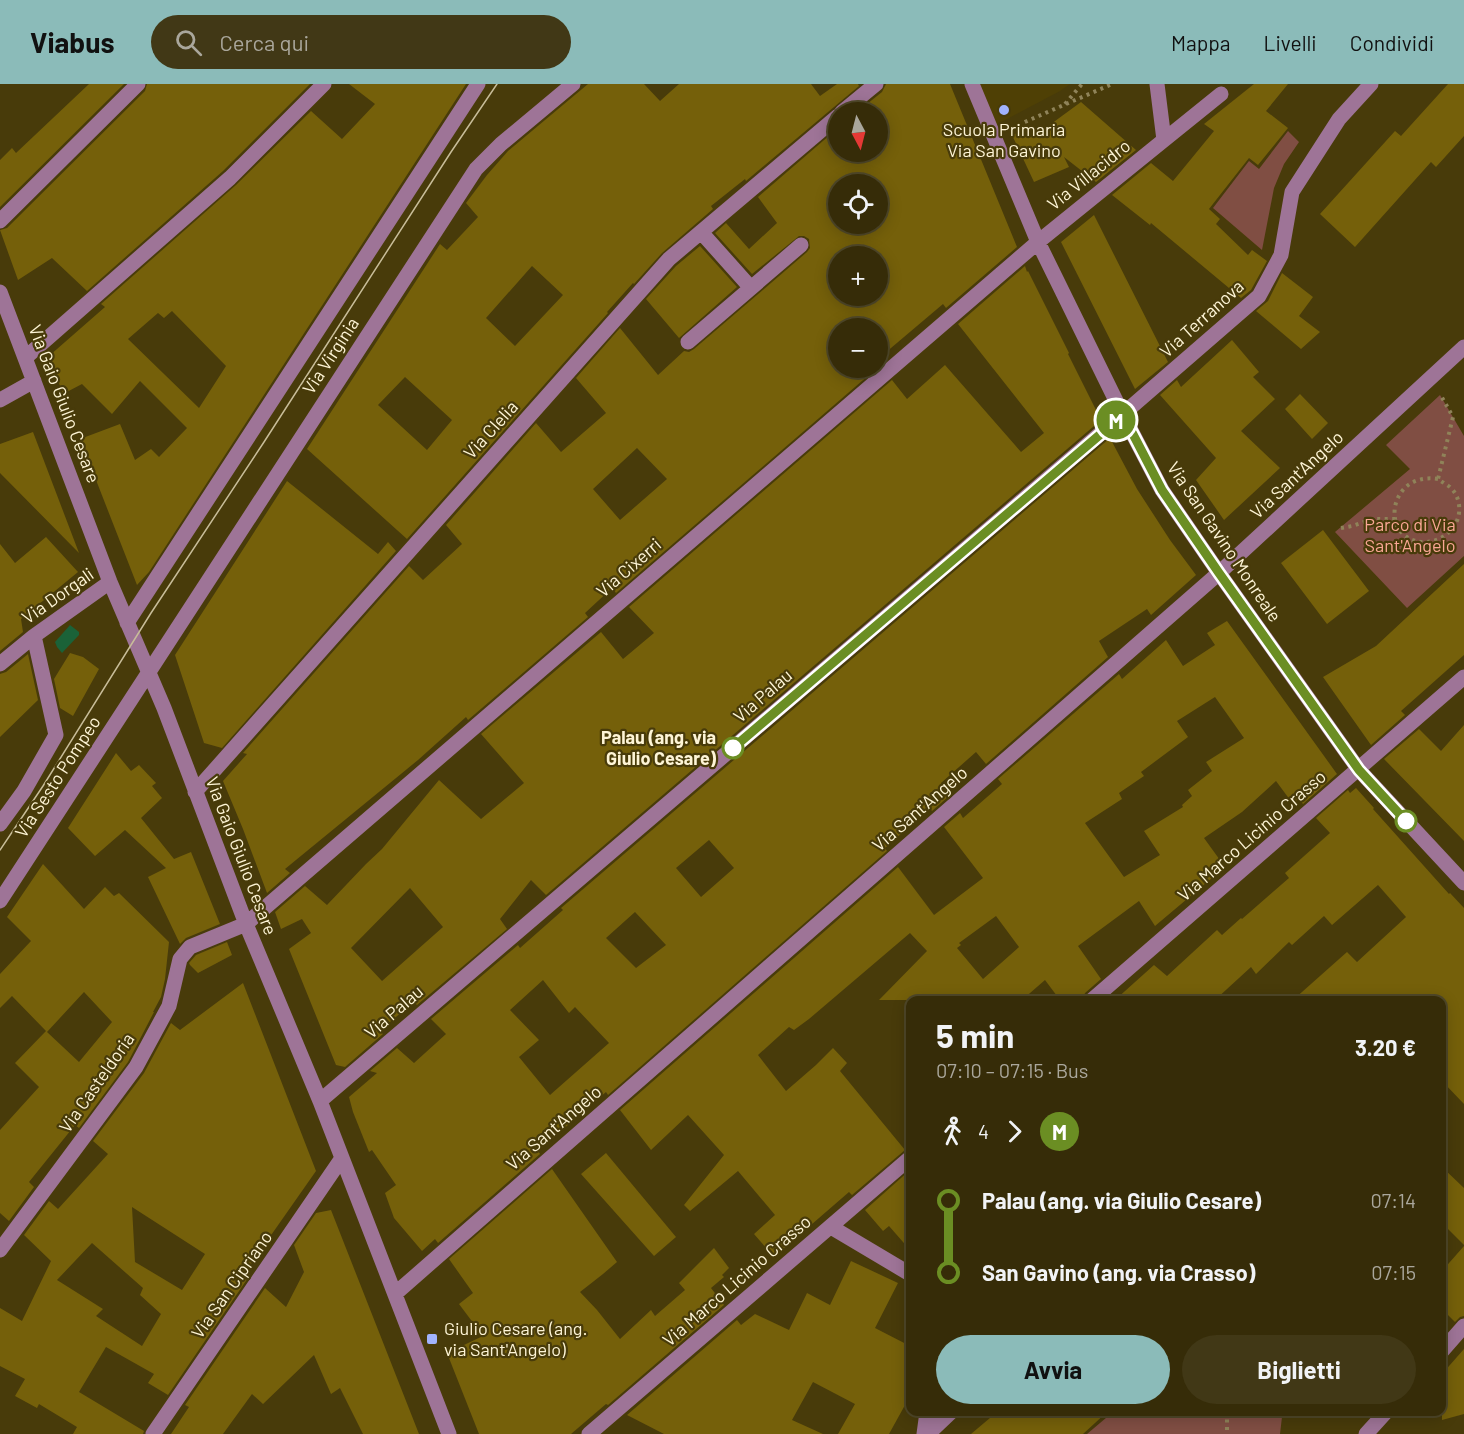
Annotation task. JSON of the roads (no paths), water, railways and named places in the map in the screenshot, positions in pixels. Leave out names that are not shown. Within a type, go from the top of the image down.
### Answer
[{"type":"street","points":[[0,221],[138,84]]},
{"type":"street","points":[[25,358],[230,178],[324,84]]},
{"type":"street","name":"Via Virginia","points":[[127,622],[478,84]]},
{"type":"street","name":"Via Virginia","points":[[150,674],[476,169],[501,144],[573,84]]},
{"type":"street","points":[[855,102],[876,84]]},
{"type":"street","name":"Via San Gavino Monreale","points":[[972,84],[1038,242],[1162,490],[1359,770],[1464,883]]},
{"type":"street","points":[[1157,84],[1164,140]]},
{"type":"street","name":"Via Terranova","points":[[1123,415],[1258,296],[1281,255],[1292,192],[1339,119],[1371,84]]},
{"type":"street","name":"Via Villacidro","points":[[1038,242],[1221,94]]},
{"type":"street","name":"Via Clelia","points":[[195,792],[669,258],[828,124]]},
{"type":"street","points":[[701,232],[751,288]]},
{"type":"street","name":"Via Cixerri","points":[[246,924],[1038,242]]},
{"type":"street","points":[[688,342],[801,245]]},
{"type":"street","name":"Via Gaio Giulio Cesare","points":[[0,292],[110,582],[164,708],[246,924],[320,1101],[449,1434]]},
{"type":"street","name":"Via Sant'Angelo","points":[[396,1293],[1219,573],[1464,347]]},
{"type":"street","points":[[0,400],[34,381]]},
{"type":"street","name":"Via Palau","points":[[320,1101],[1123,415]]},
{"type":"street","name":"Via Dorgali","points":[[0,664],[34,636],[110,582]]},
{"type":"street","points":[[0,824],[24,791],[56,735],[34,636]]},
{"type":"street","name":"Via Sesto Pompeo","points":[[0,902],[150,674]]},
{"type":"street","name":"Via Marco Licinio Crasso","points":[[1097,996],[1464,677]]},
{"type":"street","name":"Via Casteldoria","points":[[0,1250],[135,1067],[169,1006],[180,959],[190,947],[246,924]]},
{"type":"street","name":"Via San Cipriano","points":[[153,1434],[342,1158]]},
{"type":"street","name":"Via Marco Licinio Crasso","points":[[589,1434],[906,1161]]},
{"type":"street","points":[[831,1227],[906,1272]]},
{"type":"street","points":[[1446,1346],[1464,1326]]},
{"type":"street","points":[[926,1434],[927,1416]]},
{"type":"street","points":[[926,1434],[946,1416]]},
{"type":"street","points":[[1366,1434],[1378,1416]]},
{"type":"tram line","points":[[0,850],[43,786],[151,613],[497,84]]},
{"type":"place","name":"Scuola Primaria Via San Gavino","points":[[1004,110]]},
{"type":"place","name":"Palau (ang. via Giulio Cesare)","points":[[733,748]]},
{"type":"place","name":"Giulio Cesare (ang. via Sant'Angelo)","points":[[432,1339]]},
{"type":"park label","name":"Parco di Via Sant'Angelo","points":[[1410,535]]}]
